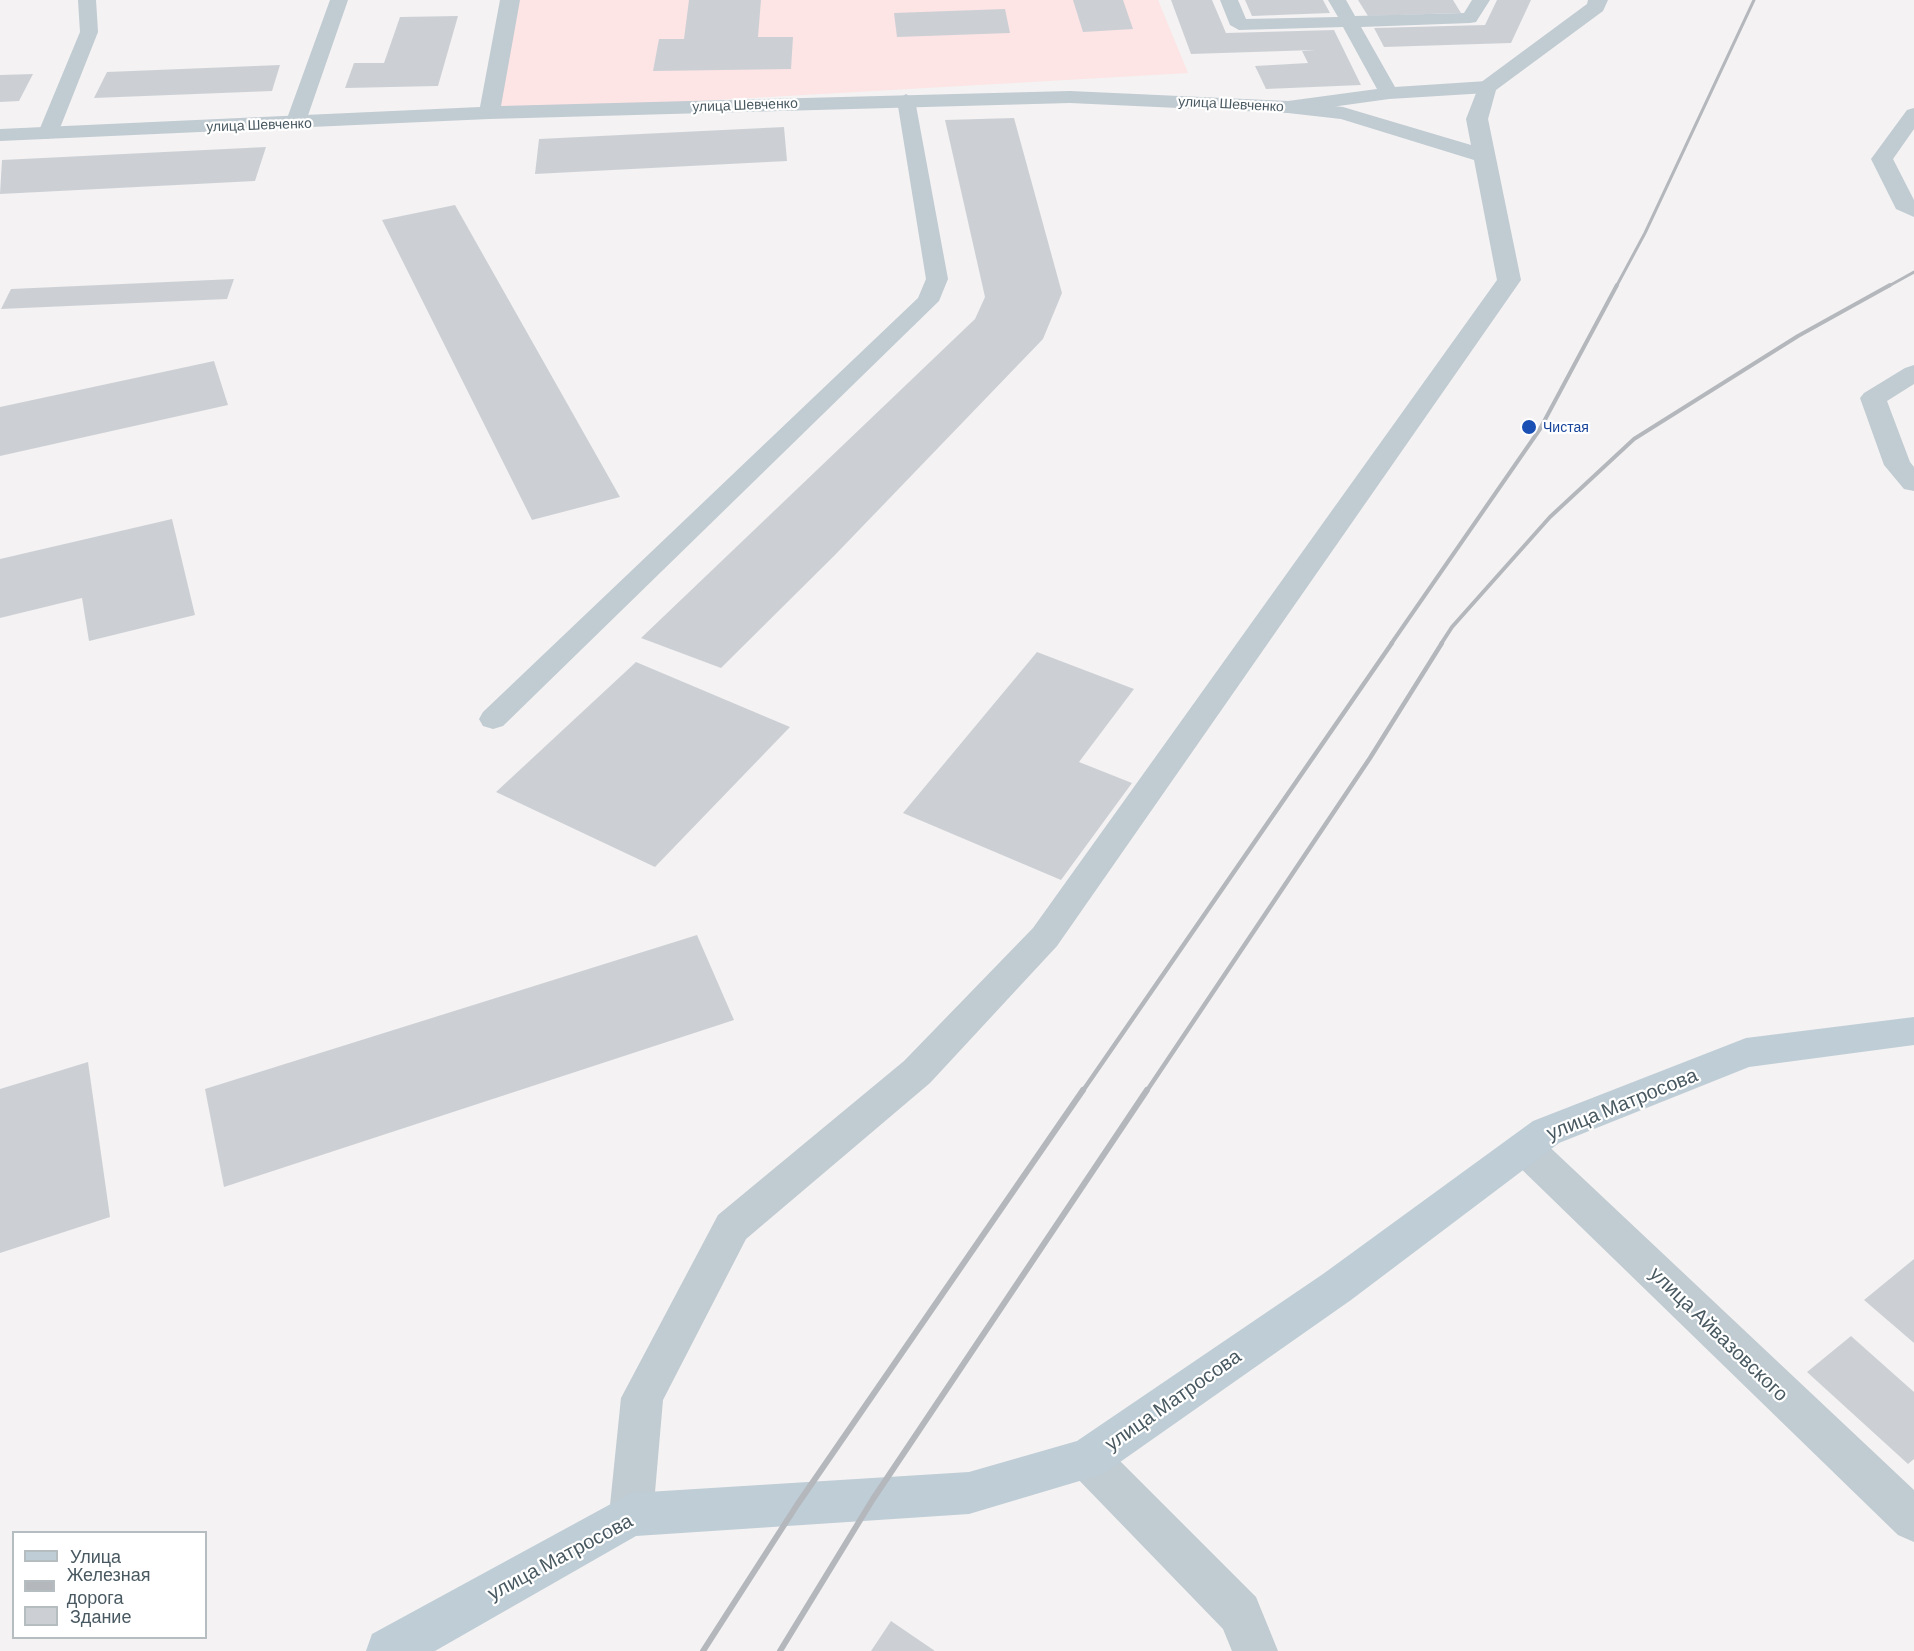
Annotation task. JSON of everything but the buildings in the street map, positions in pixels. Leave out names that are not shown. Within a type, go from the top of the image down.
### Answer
[{"type":"main road","name":"улица Матросова","points":[[389,1651],[631,1515],[969,1493],[1088,1459],[1337,1287],[1546,1132],[1746,1053],[1914,1031]]},
{"type":"street","points":[[489,113],[510,0]]},
{"type":"street","points":[[631,1515],[642,1398],[732,1227],[916,1072],[1045,936],[1509,280],[1477,119],[1488,87],[1596,7],[1598,0]]},
{"type":"street","name":"улица Шевченко","points":[[0,135],[295,124],[489,113],[1070,97],[1288,107],[1343,113],[1484,156]]},
{"type":"street","points":[[1914,114],[1882,159],[1904,204],[1914,210]]},
{"type":"street","points":[[1914,373],[1873,398],[1897,465],[1914,483]]},
{"type":"street","name":"улица Айвазовского","points":[[1525,1148],[1914,1520]]},
{"type":"street","points":[[1088,1459],[1240,1613],[1255,1651]]},
{"type":"lane","points":[[48,133],[89,32],[87,0]]},
{"type":"lane","points":[[295,124],[339,0]]},
{"type":"lane","points":[[1228,0],[1239,25],[1470,18],[1481,0]]},
{"type":"lane","points":[[1337,0],[1389,93]]},
{"type":"lane","points":[[1288,107],[1389,93],[1488,87]]},
{"type":"lane","points":[[493,719],[928,301],[936,279],[906,100]]},
{"type":"shaded area","points":[[509,0],[1158,0],[1188,73],[489,113]]},
{"type":"railway","points":[[1616,287],[1645,233],[1754,0]]},
{"type":"railway","points":[[1887,287],[1914,272]]},
{"type":"railway","points":[[1391,644],[1540,429],[1617,285]]},
{"type":"railway","points":[[1441,644],[1452,627],[1550,517],[1634,439],[1798,336],[1890,285]]},
{"type":"railway","points":[[1082,1092],[1392,643]]},
{"type":"railway","points":[[1146,1092],[1370,758],[1442,643]]},
{"type":"railway","points":[[703,1651],[797,1505],[1083,1090]]},
{"type":"railway","points":[[780,1651],[873,1499],[1147,1090]]},
{"type":"place","name":"Чистая","points":[[1529,427]]}]
